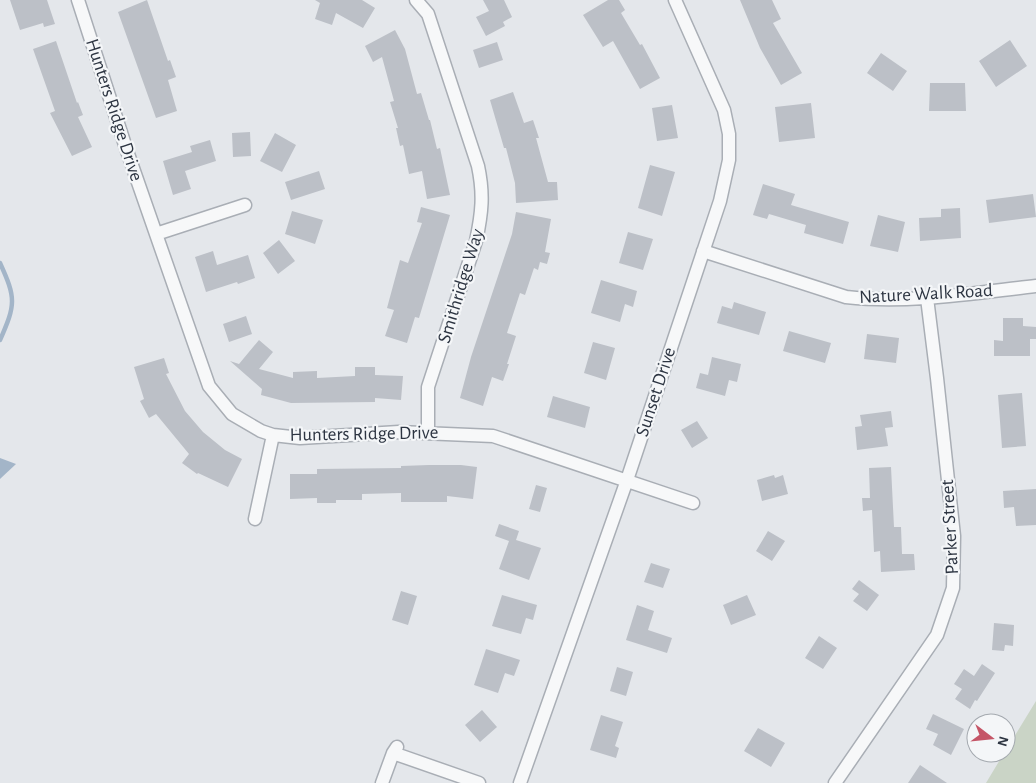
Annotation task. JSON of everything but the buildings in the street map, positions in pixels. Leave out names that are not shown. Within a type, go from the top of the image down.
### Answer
[{"type":"street","name":"Hunters Ridge Drive","points":[[78,0],[126,148],[209,386],[232,414],[261,430],[273,434],[300,438],[400,432],[493,436],[693,503]]},
{"type":"street","name":"Smithridge Way","points":[[416,0],[428,14],[478,166],[483,188],[482,217],[476,241],[428,387],[428,432]]},
{"type":"street","name":"Sunset Drive","points":[[520,783],[627,480],[720,201],[729,160],[729,134],[724,110],[675,0]]},
{"type":"street","points":[[156,234],[244,205]]},
{"type":"street","name":"Nature Walk Road","points":[[703,251],[846,297],[868,300],[927,298],[1036,286]]},
{"type":"street","name":"Parker Street","points":[[836,783],[937,635],[953,588],[954,536],[938,378],[927,298]]},
{"type":"street","points":[[255,519],[273,434]]},
{"type":"street","points":[[382,783],[395,750],[479,783]]},
{"type":"green space","points":[[1036,701],[1036,783],[986,783],[998,763],[1016,763],[1016,734]]},
{"type":"water","points":[[0,458],[16,464],[0,479]]},
{"type":"waterway","points":[[0,263],[9,285],[12,301],[9,318],[0,340]]}]
